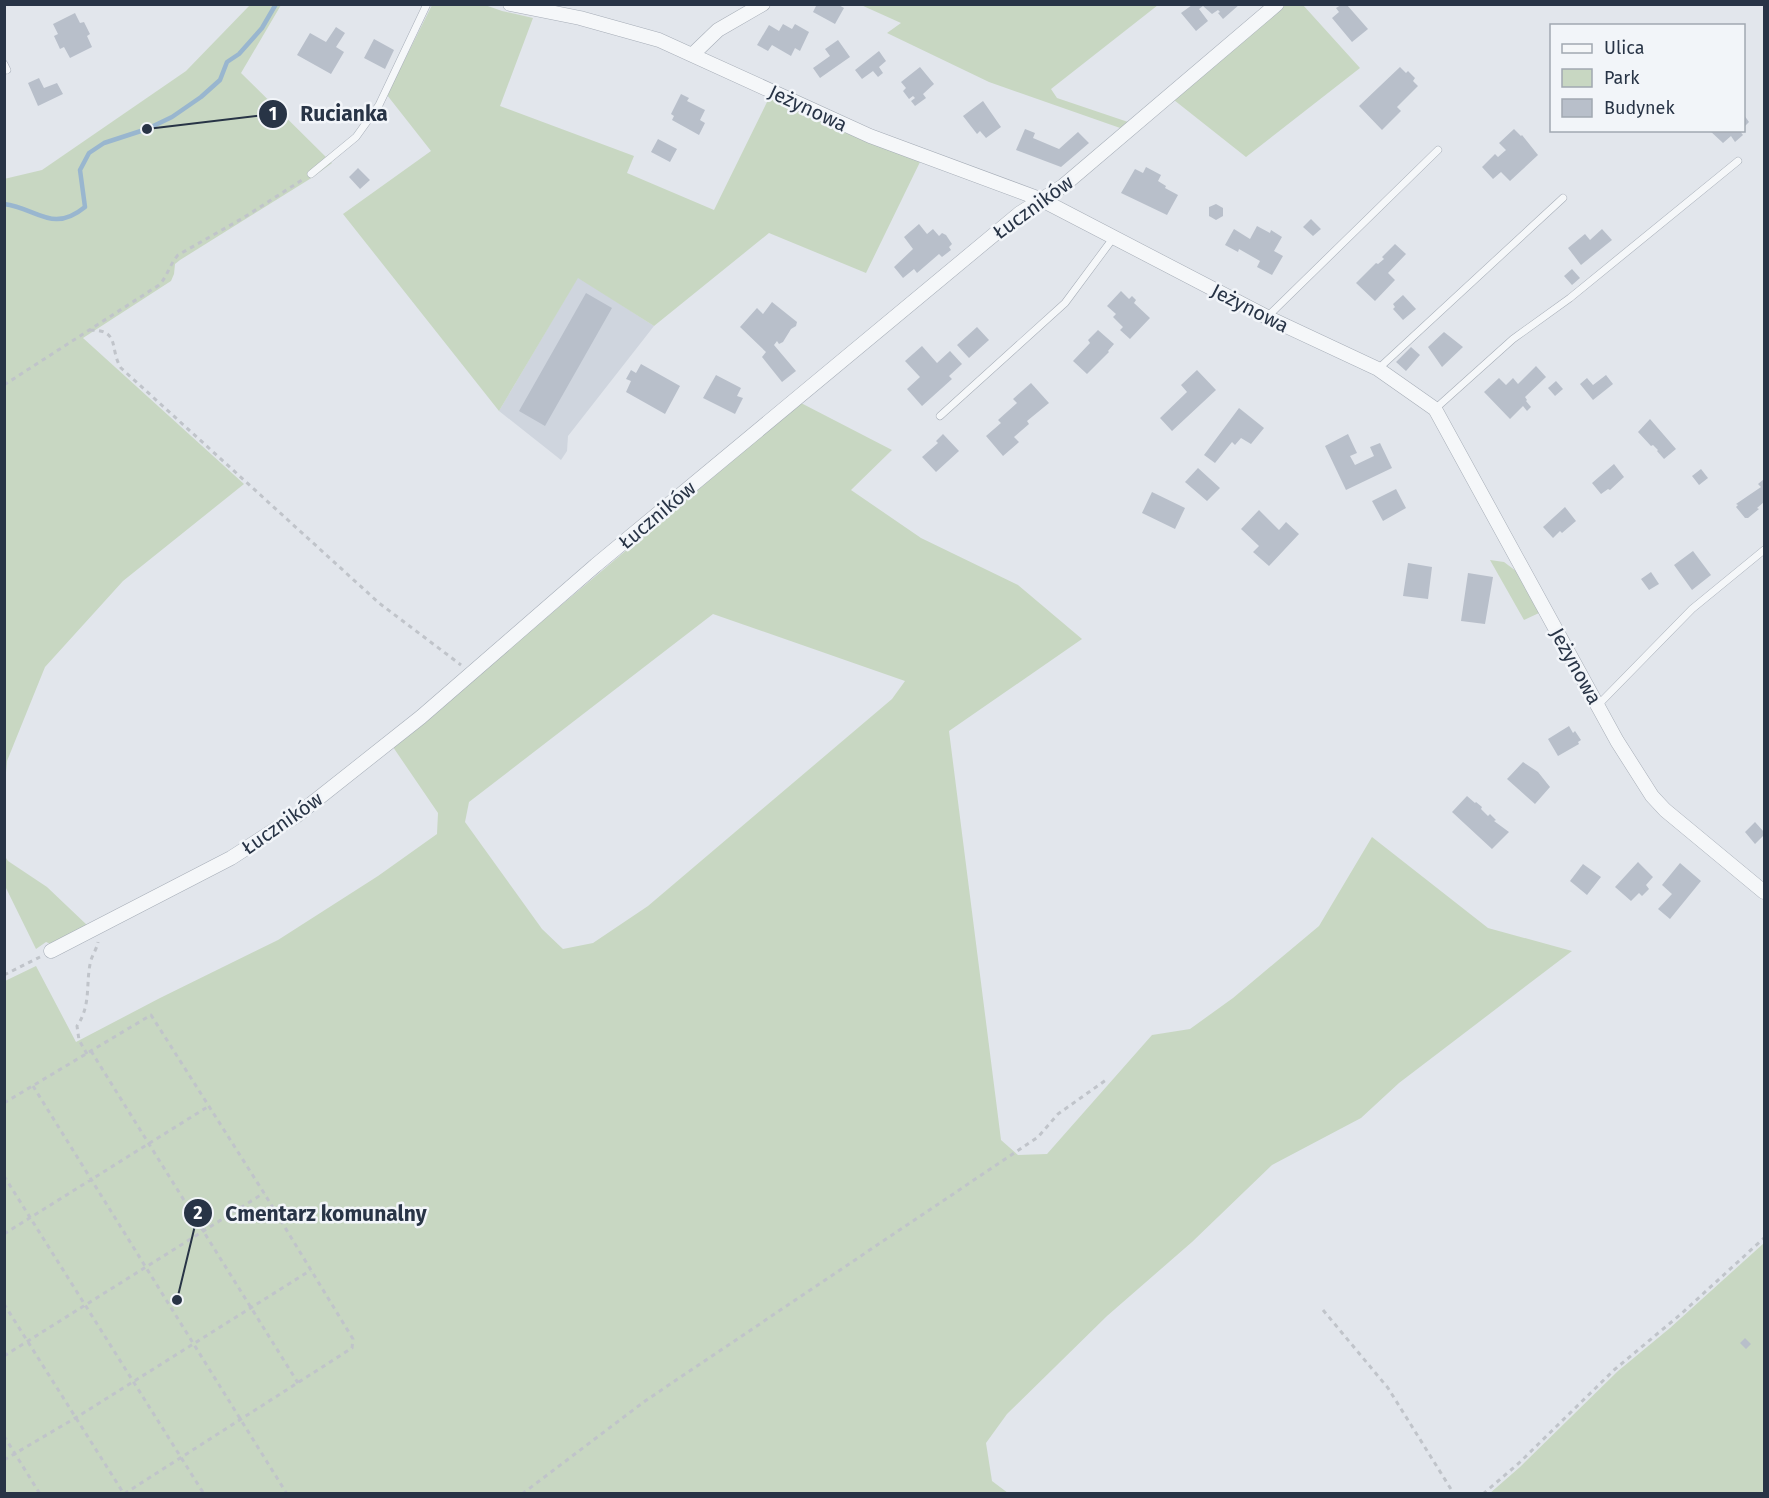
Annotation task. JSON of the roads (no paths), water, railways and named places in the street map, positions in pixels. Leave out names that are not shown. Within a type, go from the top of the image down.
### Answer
[{"type":"street","name":"Jeżynowa","points":[[510,4],[580,18],[659,39],[870,136],[1040,199],[1267,317],[1378,369],[1435,409],[1597,706],[1652,796],[1674,818],[1764,892]]},
{"type":"street","points":[[692,54],[718,30],[763,4]]},
{"type":"street","name":"Łuczników","points":[[51,951],[231,858],[296,816],[421,717],[596,565],[1020,213],[1063,186],[1277,4]]},
{"type":"lane","points":[[311,174],[356,137],[369,121],[379,105],[427,4]]},
{"type":"lane","points":[[1267,317],[1438,150]]},
{"type":"lane","points":[[1435,409],[1514,339],[1570,298],[1738,161]]},
{"type":"lane","points":[[1378,369],[1563,198]]},
{"type":"lane","points":[[940,416],[1065,303],[1114,237]]},
{"type":"lane","points":[[1597,706],[1692,609],[1764,550]]},
{"type":"waterway","points":[[4,204],[54,219],[73,215],[85,207],[80,170],[89,153],[104,143],[147,129],[172,117],[201,97],[220,80],[227,62],[239,54],[262,28],[276,4]]},
{"type":"place","name":"Rucianka","points":[[147,129]]},
{"type":"place","name":"Cmentarz komunalny","points":[[177,1300]]}]
